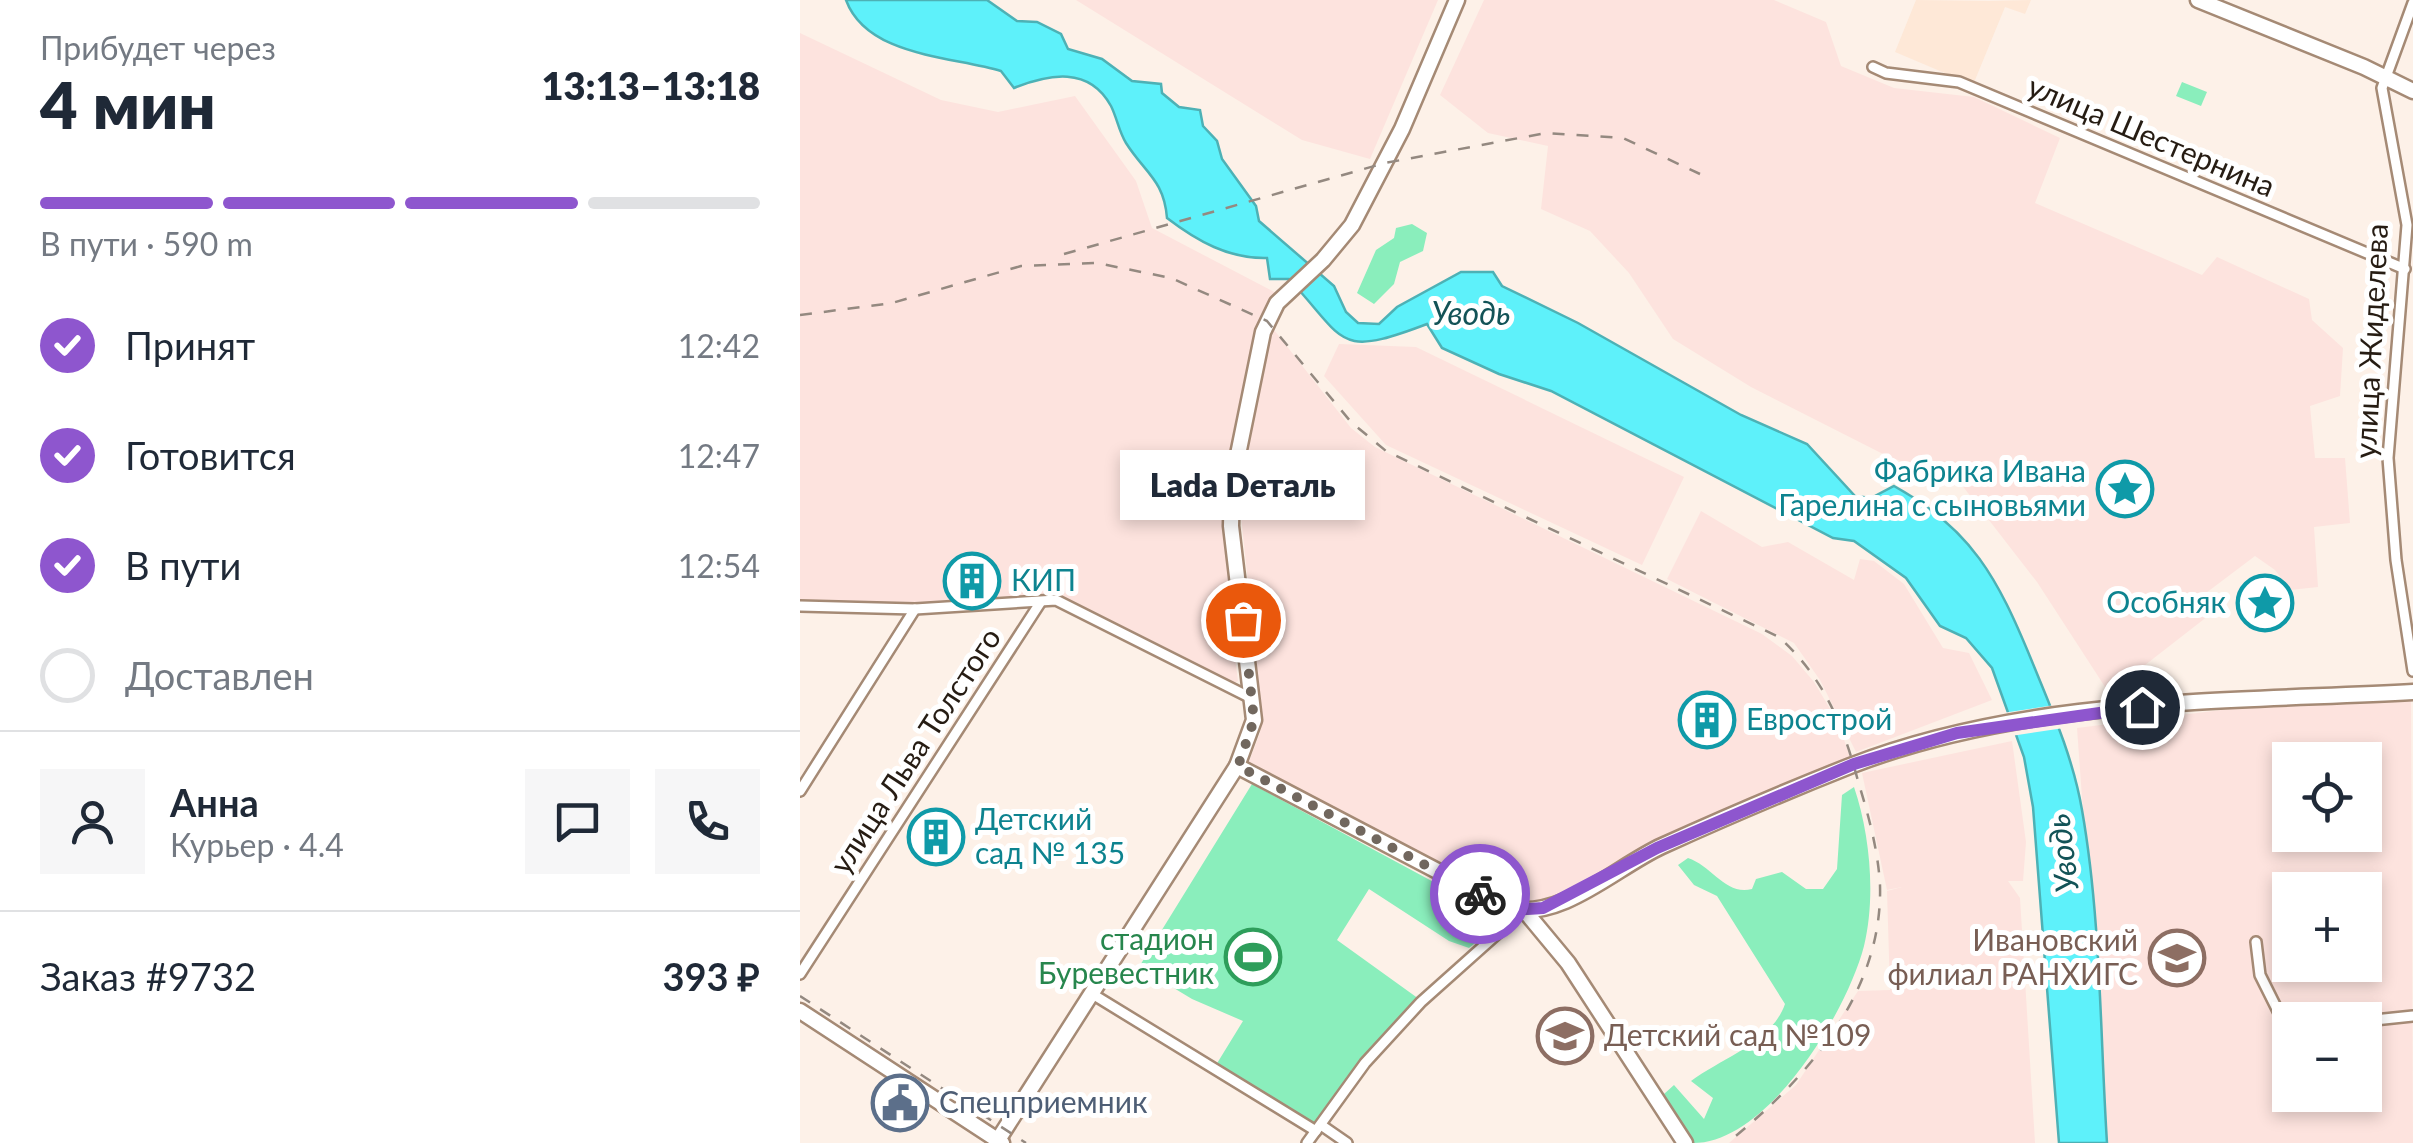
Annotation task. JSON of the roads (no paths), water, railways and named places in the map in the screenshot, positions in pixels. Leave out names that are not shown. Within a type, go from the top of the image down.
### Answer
[{"type":"main road","points":[[800,1012],[999,1142],[1238,766],[1252,734],[1253,700],[1231,526],[1232,484],[1263,332],[1287,292],[1323,260],[1352,225],[1385,163],[1457,0]]},
{"type":"main road","points":[[2198,0],[2384,75],[2413,91]]},
{"type":"main road","points":[[1238,766],[1510,909],[1524,910],[1566,898],[1657,848],[1854,764],[1924,741],[1993,727],[2170,704],[2413,692]]},
{"type":"main road","points":[[1524,910],[1577,976],[1684,1143]]},
{"type":"street","points":[[2384,75],[2413,3]]},
{"type":"street","name":"улица Шестернина","points":[[1873,67],[1886,73],[1959,82],[2404,269]]},
{"type":"street","name":"улица Жиделева","points":[[2384,75],[2384,102],[2407,225],[2388,458],[2396,560],[2413,671]]},
{"type":"street","points":[[800,606],[916,609],[1056,600],[1253,700]]},
{"type":"street","name":"улица Льва Толстого","points":[[800,974],[1040,604]]},
{"type":"street","points":[[800,791],[916,609]]},
{"type":"street","points":[[1307,1143],[1365,1063],[1421,1002],[1524,910]]},
{"type":"street","points":[[2256,942],[2264,984],[2273,1002]]},
{"type":"street","points":[[1094,995],[1347,1143]]},
{"type":"street","points":[[2382,1019],[2413,1016]]},
{"type":"water","name":"Уводь","points":[[846,0],[987,0],[1017,21],[1037,22],[1061,34],[1068,49],[1102,59],[1132,81],[1161,84],[1162,93],[1179,107],[1200,110],[1203,126],[1217,141],[1222,159],[1256,206],[1259,221],[1334,286],[1346,312],[1358,323],[1379,324],[1397,307],[1461,272],[1493,272],[1502,286],[1578,323],[1741,415],[1807,444],[1855,496],[1871,498],[1894,486],[1944,520],[1979,559],[2007,604],[2054,714],[2073,771],[2093,892],[2107,1143],[2059,1143],[2033,807],[2024,757],[1992,668],[1966,638],[1940,626],[1906,578],[1854,541],[1833,538],[1551,391],[1499,374],[1442,348],[1427,324],[1375,340],[1345,338],[1289,279],[1270,279],[1267,258],[1214,247],[1167,218],[1158,185],[1126,143],[1111,106],[1091,84],[1054,77],[1014,88],[1001,71],[891,44],[857,19]]},
{"type":"railway","points":[[1064,254],[1385,163],[1546,133],[1623,138],[1700,174]]},
{"type":"railway","points":[[800,315],[892,303],[1021,266],[1097,263],[1171,278],[1267,321],[1351,422],[1386,451],[1779,637],[1808,668],[1846,740],[1877,858],[1878,925],[1854,997],[1834,1031],[1785,1091],[1727,1143]]},
{"type":"railway","points":[[800,996],[1026,1143]]},
{"type":"place","name":"Фабрика Ивана Гарелина с сыновьями","points":[[2125,489]]},
{"type":"place","name":"КИП","points":[[972,581]]},
{"type":"place","name":"Особняк","points":[[2265,603]]},
{"type":"place","name":"Lada Dеталь","points":[[1243,620]]},
{"type":"place","name":"Еврострой","points":[[1707,720]]},
{"type":"place","name":"Детский сад № 135","points":[[936,837]]},
{"type":"place","name":"стадион Буревестник","points":[[1253,957]]},
{"type":"place","name":"Ивановский филиал РАНХИГС","points":[[2177,958]]},
{"type":"place","name":"Детский сад №109","points":[[1565,1036]]},
{"type":"place","name":"Спецприемник","points":[[900,1103]]}]
